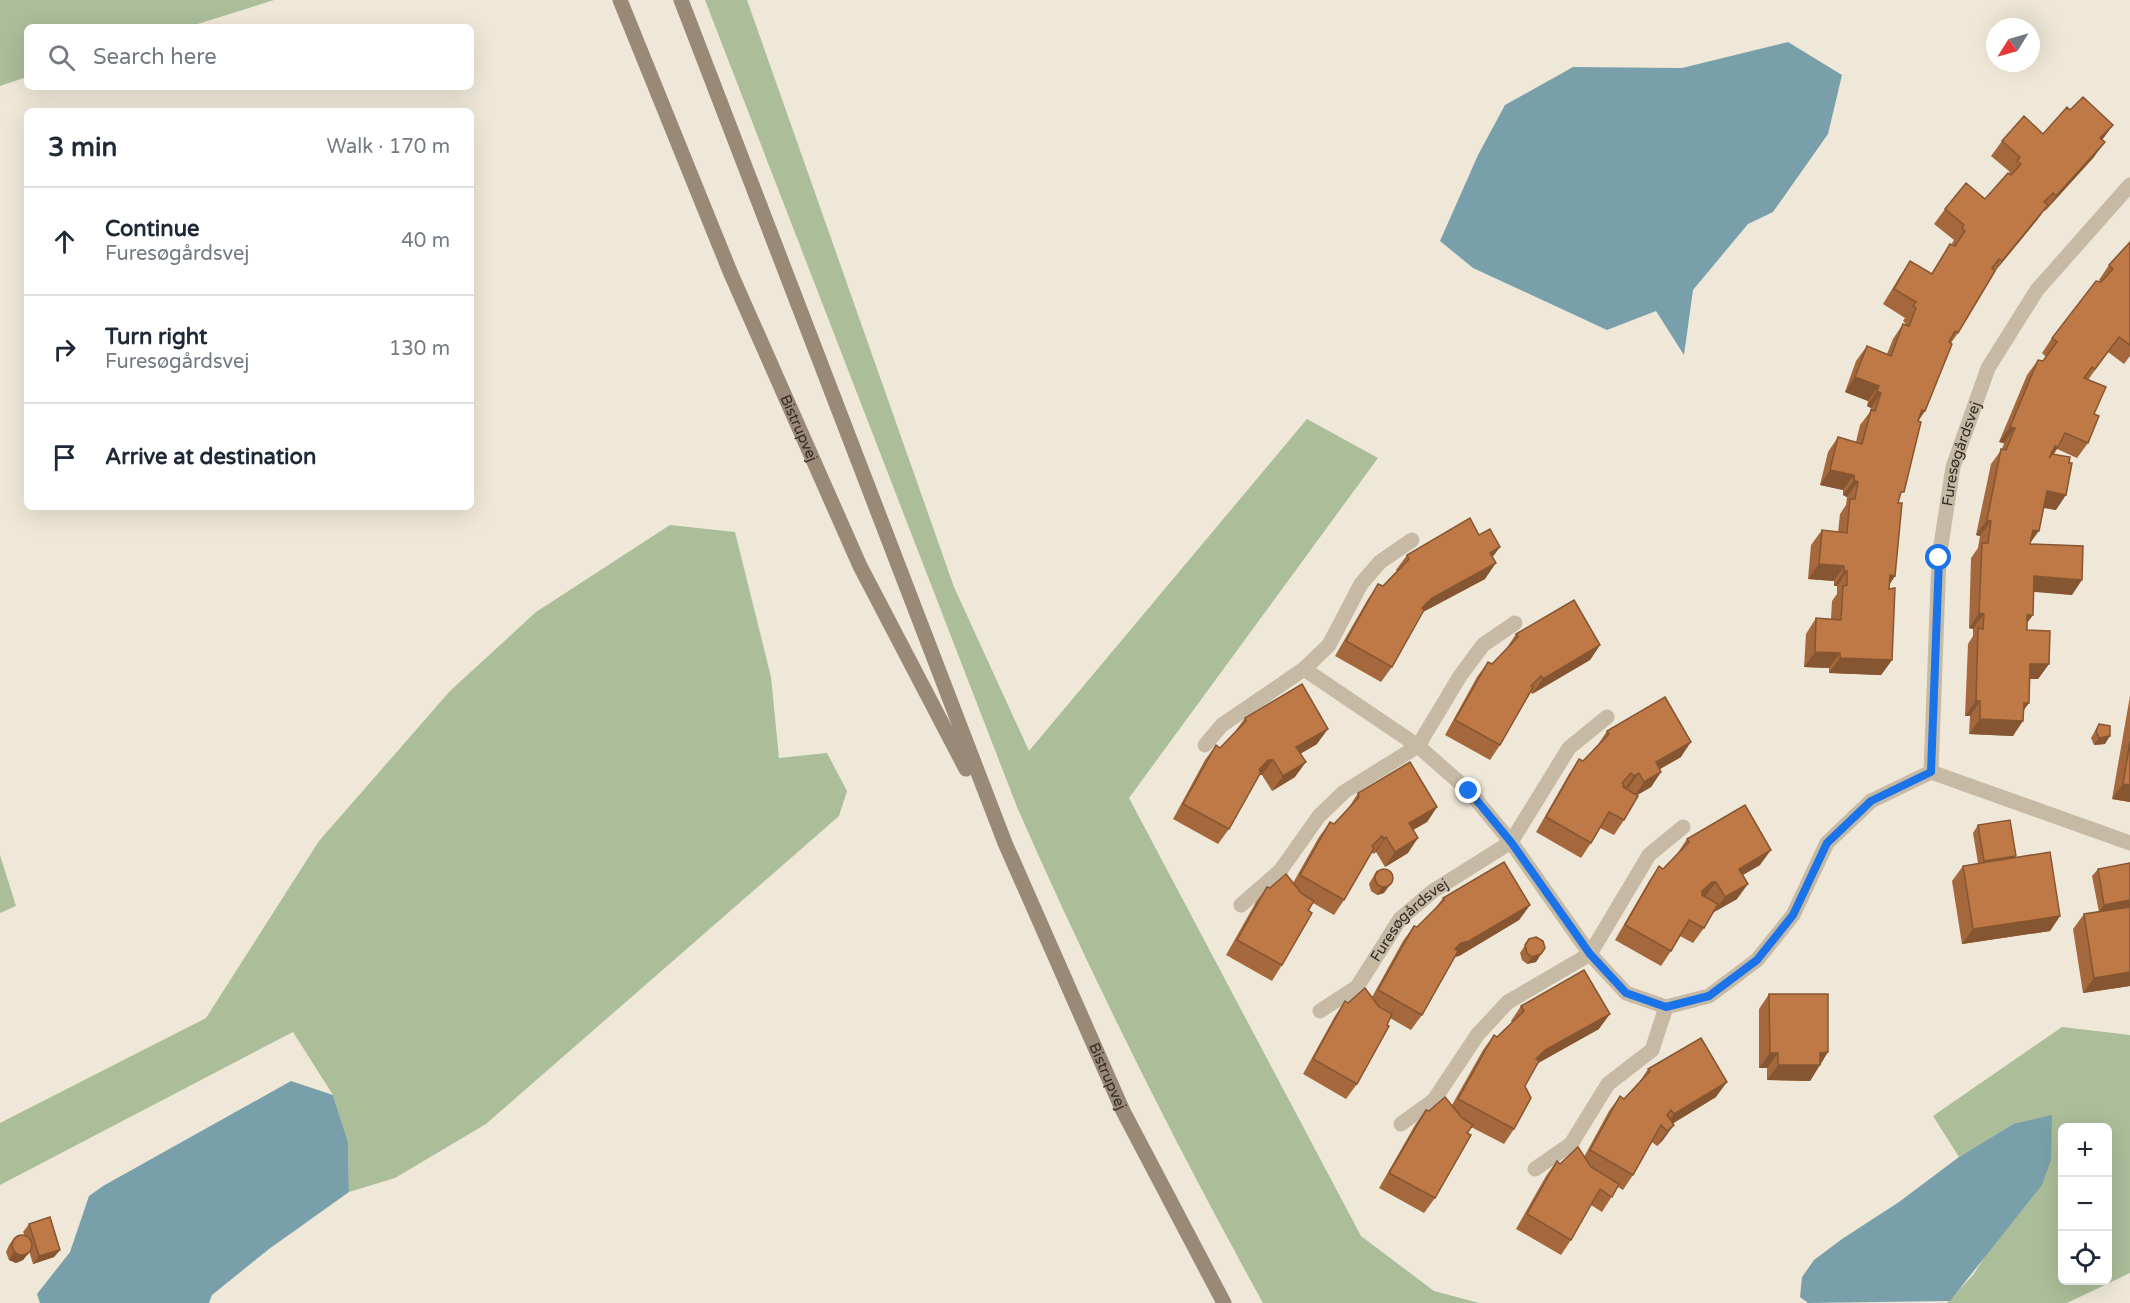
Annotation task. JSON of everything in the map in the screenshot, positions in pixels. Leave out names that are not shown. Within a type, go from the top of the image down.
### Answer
[{"type":"main road","name":"Bistrupvej","points":[[620,0],[731,273],[860,566],[1005,843]]},
{"type":"main road","name":"Bistrupvej","points":[[681,0],[1005,843],[1123,1111],[1224,1303]]},
{"type":"street","name":"Furesøgårdsvej","points":[[1931,772],[1939,558],[1953,467],[1988,368],[2037,290],[2130,185]]},
{"type":"street","points":[[1205,745],[1222,725],[1304,669],[1329,645],[1361,584],[1380,562],[1412,540]]},
{"type":"street","points":[[1241,905],[1280,871],[1319,816],[1344,792],[1418,746],[1460,676],[1483,645],[1515,623]]},
{"type":"street","points":[[1304,669],[1418,746],[1469,791],[1511,842],[1590,954],[1626,993],[1666,1007],[1709,996],[1757,960],[1793,915],[1827,843],[1871,801],[1931,772],[2130,843]]},
{"type":"street","name":"Furesøgårdsvej","points":[[1320,1011],[1357,987],[1401,919],[1416,905],[1432,891],[1511,842],[1569,748],[1607,717]]},
{"type":"street","points":[[1401,1124],[1434,1100],[1478,1034],[1508,1002],[1590,954],[1649,855],[1683,827]]},
{"type":"street","points":[[1535,1169],[1571,1144],[1608,1084],[1652,1050],[1666,1007]]},
{"type":"green space","points":[[0,0],[274,0],[198,24],[24,24],[24,78],[0,86]]},
{"type":"green space","points":[[705,0],[747,0],[954,587],[1029,751],[1307,419],[1378,458],[1129,798],[1361,1236],[1434,1291],[1479,1303],[1263,1303],[1134,1058],[1017,807]]},
{"type":"green space","points":[[670,525],[735,532],[771,677],[779,758],[827,753],[847,791],[839,816],[486,1124],[395,1178],[349,1192],[348,1142],[333,1095],[293,1032],[0,1185],[0,1123],[206,1018],[319,841],[450,691],[536,612]]},
{"type":"green space","points":[[0,855],[16,906],[0,913]]},
{"type":"green space","points":[[2062,1027],[2130,1035],[2130,1273],[2112,1282],[2112,1123],[2058,1123],[2058,1285],[2105,1285],[2067,1303],[1947,1303],[1973,1275],[1990,1249],[2013,1124],[1959,1157],[1933,1116]]},
{"type":"water","points":[[1788,42],[1842,75],[1828,134],[1773,212],[1748,224],[1693,290],[1684,355],[1656,311],[1607,330],[1473,268],[1440,241],[1478,155],[1505,105],[1573,67],[1682,68]]},
{"type":"water","points":[[291,1081],[333,1095],[348,1142],[349,1192],[269,1249],[212,1295],[209,1303],[40,1303],[37,1294],[70,1252],[89,1196]]},
{"type":"water","points":[[2052,1115],[2051,1160],[2042,1185],[1950,1301],[1808,1303],[1800,1297],[1802,1277],[1814,1260],[1842,1239],[1899,1202],[1959,1157],[2013,1124]]},
{"type":"building","points":[[2083,97],[2113,125],[2100,138],[2105,142],[2056,196],[2053,193],[2044,202],[2048,205],[2002,261],[1999,259],[1992,268],[1995,271],[1958,333],[1955,331],[1949,342],[1952,344],[1925,411],[1922,410],[1918,421],[1921,422],[1904,492],[1901,492],[1898,503],[1902,503],[1895,576],[1890,575],[1889,589],[1895,588],[1892,660],[1840,658],[1840,653],[1815,652],[1816,618],[1841,620],[1843,586],[1847,585],[1847,571],[1844,571],[1844,566],[1819,564],[1822,530],[1847,533],[1850,499],[1855,499],[1858,482],[1854,480],[1854,475],[1830,470],[1838,437],[1862,444],[1871,410],[1875,411],[1881,393],[1877,391],[1879,386],[1855,377],[1867,346],[1891,356],[1903,324],[1909,326],[1916,308],[1913,306],[1916,302],[1894,289],[1910,261],[1932,274],[1950,244],[1955,246],[1965,231],[1962,228],[1964,225],[1945,209],[1966,183],[1985,199],[2008,173],[2011,175],[2021,164],[2017,161],[2020,157],[2002,141],[2024,116],[2043,134],[2067,107],[2070,110]]},
{"type":"building","points":[[2130,242],[2130,345],[2119,337],[2095,369],[2092,367],[2084,378],[2106,387],[2094,414],[2099,416],[2088,443],[2065,433],[2058,447],[2055,446],[2049,458],[2052,454],[2070,457],[2069,463],[2072,463],[2066,495],[2047,491],[2039,531],[2033,530],[2030,544],[2083,546],[2082,580],[2034,576],[2033,615],[2027,615],[2027,630],[2050,631],[2049,664],[2030,664],[2029,703],[2024,703],[2023,721],[1980,719],[1980,701],[1976,701],[1978,628],[1983,629],[1984,614],[1979,613],[1982,543],[1988,543],[1991,521],[1987,520],[2001,449],[2006,450],[2015,428],[2010,427],[2038,360],[2043,361],[2057,342],[2052,338],[2096,281],[2101,282],[2113,269],[2109,265]]},
{"type":"building","points":[[1470,518],[1479,535],[1490,529],[1500,547],[1490,553],[1496,563],[1432,598],[1422,608],[1424,610],[1392,667],[1346,641],[1378,584],[1383,586],[1409,559],[1407,555]]},
{"type":"building","points":[[1574,600],[1600,645],[1543,679],[1541,676],[1531,686],[1533,687],[1500,745],[1455,720],[1488,662],[1492,664],[1518,637],[1516,634]]},
{"type":"building","points":[[1302,684],[1328,729],[1296,747],[1306,762],[1283,776],[1273,760],[1268,760],[1259,770],[1261,772],[1229,829],[1183,804],[1216,745],[1220,748],[1246,721],[1245,718]]},
{"type":"building","points":[[1665,697],[1691,742],[1656,762],[1661,772],[1644,782],[1639,773],[1634,776],[1631,773],[1622,783],[1623,787],[1638,796],[1624,820],[1609,812],[1591,843],[1546,817],[1579,759],[1583,761],[1609,734],[1607,731]]},
{"type":"building","points":[[2099,724],[2110,726],[2110,736],[2099,738],[2096,731]]},
{"type":"building","points":[[2130,741],[2130,785],[2123,784]]},
{"type":"building","points":[[1410,762],[1437,807],[1409,823],[1418,838],[1395,852],[1386,837],[1384,839],[1382,836],[1372,846],[1374,848],[1344,900],[1300,875],[1330,822],[1334,824],[1359,797],[1358,793]]},
{"type":"building","points":[[1745,805],[1771,850],[1739,869],[1748,884],[1725,897],[1716,882],[1712,882],[1702,891],[1702,895],[1718,904],[1704,928],[1689,920],[1671,951],[1625,925],[1659,866],[1663,869],[1689,842],[1687,839]]},
{"type":"building","points":[[2010,820],[2016,856],[1984,861],[1978,825]]},
{"type":"building","points":[[2050,852],[2060,916],[1973,929],[1963,866]]},
{"type":"building","points":[[1504,862],[1530,905],[1469,941],[1461,943],[1455,949],[1458,951],[1422,1015],[1378,990],[1414,926],[1417,927],[1444,900],[1443,898]]},
{"type":"building","points":[[2130,863],[2130,900],[2104,905],[2098,869]]},
{"type":"building","points":[[1380,869],[1388,869],[1393,874],[1391,885],[1380,887],[1375,882],[1375,874]]},
{"type":"building","points":[[1286,874],[1302,894],[1314,901],[1308,910],[1312,913],[1282,965],[1237,940],[1267,887],[1270,888]]},
{"type":"building","points":[[2130,907],[2130,972],[2094,978],[2084,914]]},
{"type":"building","points":[[1536,937],[1543,941],[1545,948],[1541,954],[1532,957],[1527,953],[1525,945],[1529,939]]},
{"type":"building","points":[[1584,970],[1610,1014],[1545,1050],[1536,1059],[1539,1061],[1525,1086],[1531,1098],[1514,1129],[1458,1099],[1494,1035],[1497,1037],[1524,1011],[1521,1006]]},
{"type":"building","points":[[1365,988],[1379,1007],[1392,1014],[1387,1025],[1389,1026],[1357,1084],[1313,1059],[1345,1001],[1348,1003]]},
{"type":"building","points":[[1769,994],[1828,994],[1828,1052],[1820,1053],[1820,1065],[1778,1065],[1778,1053],[1770,1053]]},
{"type":"building","points":[[1701,1038],[1727,1082],[1674,1114],[1671,1110],[1667,1115],[1674,1125],[1667,1131],[1661,1125],[1633,1175],[1590,1150],[1620,1096],[1624,1099],[1650,1071],[1648,1069]]},
{"type":"building","points":[[1445,1097],[1462,1118],[1473,1125],[1467,1133],[1471,1135],[1435,1198],[1389,1173],[1426,1110],[1429,1111]]},
{"type":"building","points":[[1578,1147],[1591,1167],[1619,1184],[1612,1197],[1600,1189],[1571,1240],[1527,1214],[1557,1161],[1560,1164]]},
{"type":"building","points":[[50,1217],[60,1250],[39,1256],[29,1224]]},
{"type":"building","points":[[22,1235],[29,1238],[32,1245],[29,1252],[22,1255],[15,1252],[12,1245],[15,1238]]},
{"type":"route","points":[[1469,791],[1511,842],[1590,954],[1626,993],[1666,1007],[1709,996],[1757,960],[1793,915],[1827,843],[1871,801],[1931,772],[1939,558]]}]
